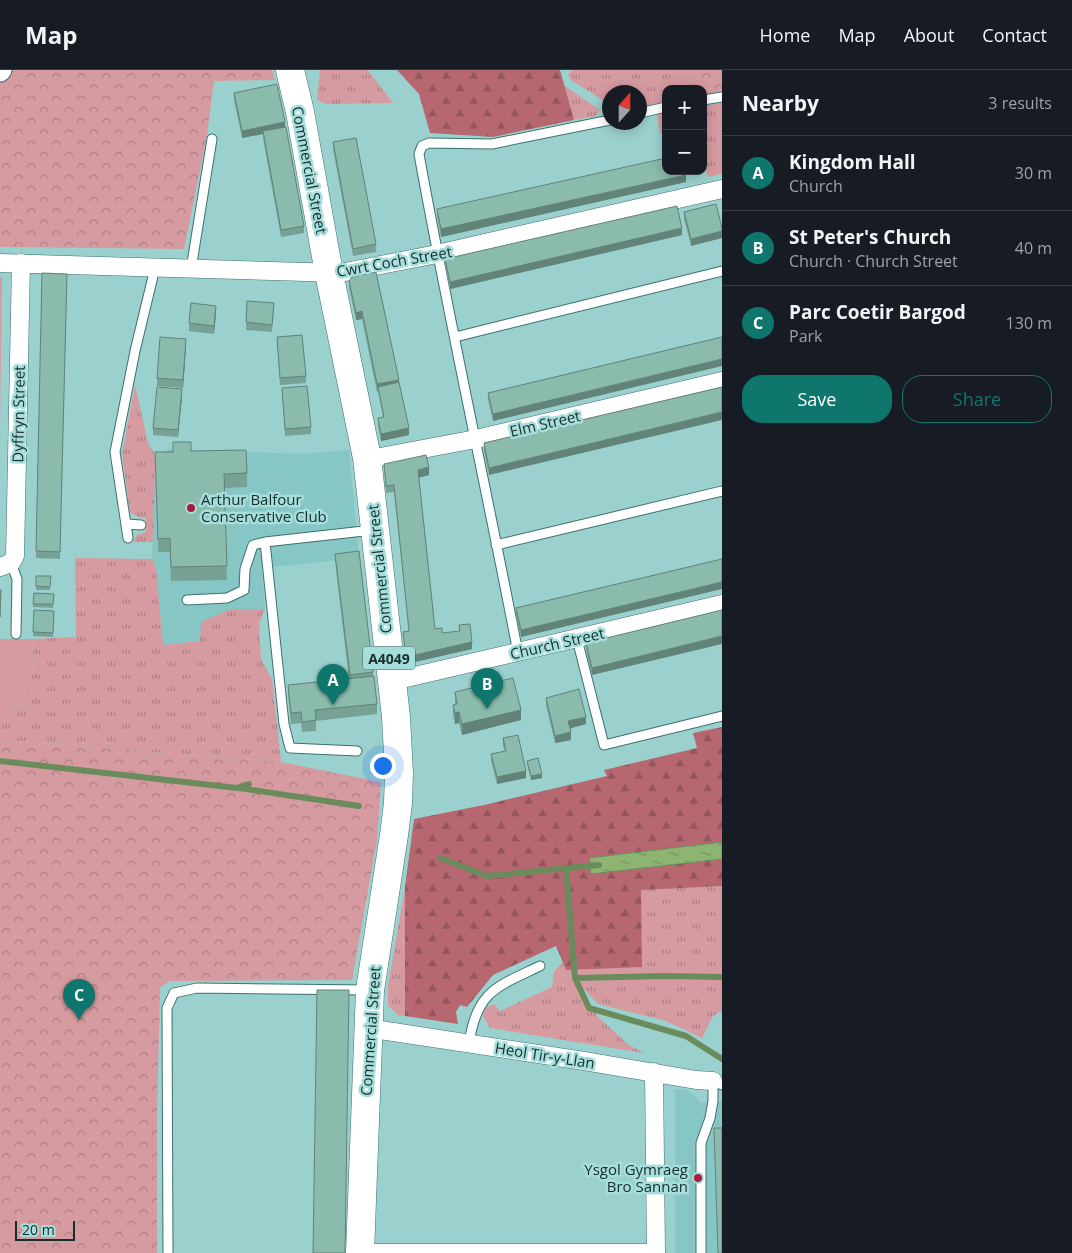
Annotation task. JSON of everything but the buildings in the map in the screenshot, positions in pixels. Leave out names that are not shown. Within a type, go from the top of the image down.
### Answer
[{"type":"main road","name":"Commercial Street","points":[[290,70],[300,112],[329,273],[367,458],[396,716],[399,774],[398,803],[370,990],[360,1253]]},
{"type":"street","name":"Cwrt Coch Street","points":[[0,263],[340,273],[437,254],[722,189]]},
{"type":"street","name":"Dyffryn Street","points":[[6,565],[15,556],[21,263]]},
{"type":"street","name":"Elm Street","points":[[367,458],[476,440],[722,380]]},
{"type":"street","name":"Church Street","points":[[391,680],[518,653],[722,604]]},
{"type":"street","name":"Heol Tir-y-Llan","points":[[368,1028],[717,1083]]},
{"type":"street","points":[[360,1253],[656,1253],[654,1072]]},
{"type":"lane","points":[[707,99],[722,97]]},
{"type":"lane","points":[[647,111],[662,108]]},
{"type":"lane","points":[[518,653],[437,254],[419,154],[422,146],[429,143],[492,144],[602,122]]},
{"type":"lane","points":[[191,269],[212,139]]},
{"type":"lane","points":[[128,538],[115,452],[135,351],[155,268]]},
{"type":"lane","points":[[455,337],[722,271]]},
{"type":"lane","points":[[496,545],[722,491]]},
{"type":"lane","points":[[126,524],[141,525]]},
{"type":"lane","points":[[187,600],[227,598],[244,590],[245,569],[253,545],[375,530]]},
{"type":"lane","points":[[266,542],[283,716],[290,748],[357,751]]},
{"type":"lane","points":[[6,565],[17,579],[16,634]]},
{"type":"lane","points":[[577,639],[604,745],[722,716]]},
{"type":"lane","points":[[469,1044],[472,1023],[481,1002],[501,984],[540,966]]},
{"type":"lane","points":[[168,1253],[167,1008],[174,993],[197,988],[370,990]]},
{"type":"lane","points":[[701,1253],[702,1143],[710,1118],[717,1083]]},
{"type":"shaded area","points":[[167,449],[300,454],[349,450],[359,558],[262,568],[265,609],[231,609],[201,641],[162,645],[156,567],[152,559],[155,466],[157,458],[164,460]]},
{"type":"shaded area","name":"Ysgol Gymraeg Bro Sannan","points":[[675,1089],[688,1090],[701,1103],[722,1101],[722,1253],[675,1253]]},
{"type":"green space","points":[[0,70],[272,70],[275,80],[214,81],[207,135],[184,249],[0,247]]},
{"type":"green space","points":[[320,70],[368,70],[393,103],[327,104],[317,100]]},
{"type":"green space","points":[[397,70],[560,70],[574,120],[493,137],[430,133],[419,94]]},
{"type":"green space","points":[[572,70],[722,70],[722,91],[707,94],[707,85],[662,85],[662,103],[647,106],[647,85],[602,85],[602,100],[571,80],[568,75]]},
{"type":"green space","points":[[685,70],[721,70],[722,91],[707,94],[707,85],[692,85],[690,75]]},
{"type":"green space","points":[[562,84],[600,110],[596,116],[574,120]]},
{"type":"green space","points":[[722,103],[722,174],[708,177],[707,173],[707,105]]},
{"type":"green space","points":[[662,113],[662,134],[660,134],[657,114]]},
{"type":"green space","points":[[0,277],[2,277],[0,432]]},
{"type":"green space","points":[[135,385],[148,443],[157,458],[155,466],[153,542],[133,542],[137,535],[146,532],[146,518],[138,517],[130,512],[122,454]]},
{"type":"green space","points":[[75,558],[152,559],[156,567],[163,645],[200,641],[201,622],[231,609],[265,609],[259,623],[261,659],[272,679],[281,762],[0,740],[0,706],[31,707],[33,639],[76,637]]},
{"type":"green space","points":[[0,639],[33,639],[31,707],[0,706]]},
{"type":"green space","points":[[722,727],[722,842],[589,858],[592,874],[722,859],[722,886],[641,890],[642,967],[566,970],[556,946],[493,975],[467,1007],[460,1005],[456,1012],[458,1024],[405,1016],[405,887],[414,819],[484,805],[607,776],[604,770],[697,748],[693,733]]},
{"type":"green space","points":[[0,740],[281,762],[381,782],[377,840],[352,980],[169,981],[160,988],[157,1116],[157,1253],[0,1253]]},
{"type":"green space","points":[[722,886],[722,1011],[713,1016],[702,1038],[666,1021],[598,1004],[569,973],[599,1018],[629,1045],[644,1053],[490,1028],[483,1016],[485,1008],[494,1004],[500,1011],[552,987],[554,971],[563,963],[566,970],[641,889]]},
{"type":"green space","points":[[405,887],[405,1016],[398,1015],[388,1005],[388,986]]},
{"type":"water","points":[[722,842],[722,859],[591,874],[589,858]]},
{"type":"waterway","points":[[0,761],[237,788],[249,784]]},
{"type":"waterway","points":[[239,788],[359,806]]},
{"type":"waterway","points":[[440,858],[487,876],[599,865]]},
{"type":"waterway","points":[[566,868],[575,978],[589,1008],[686,1036],[722,1059]]},
{"type":"waterway","points":[[575,978],[722,977]]},
{"type":"place","name":"Arthur Balfour Conservative Club","points":[[191,508]]},
{"type":"place","name":"Kingdom Hall","points":[[333,705]]},
{"type":"place","name":"St Peter's Church","points":[[487,709]]},
{"type":"place","name":"Parc Coetir Bargod","points":[[79,1020]]},
{"type":"place","name":"Ysgol Gymraeg Bro Sannan","points":[[698,1178]]}]
